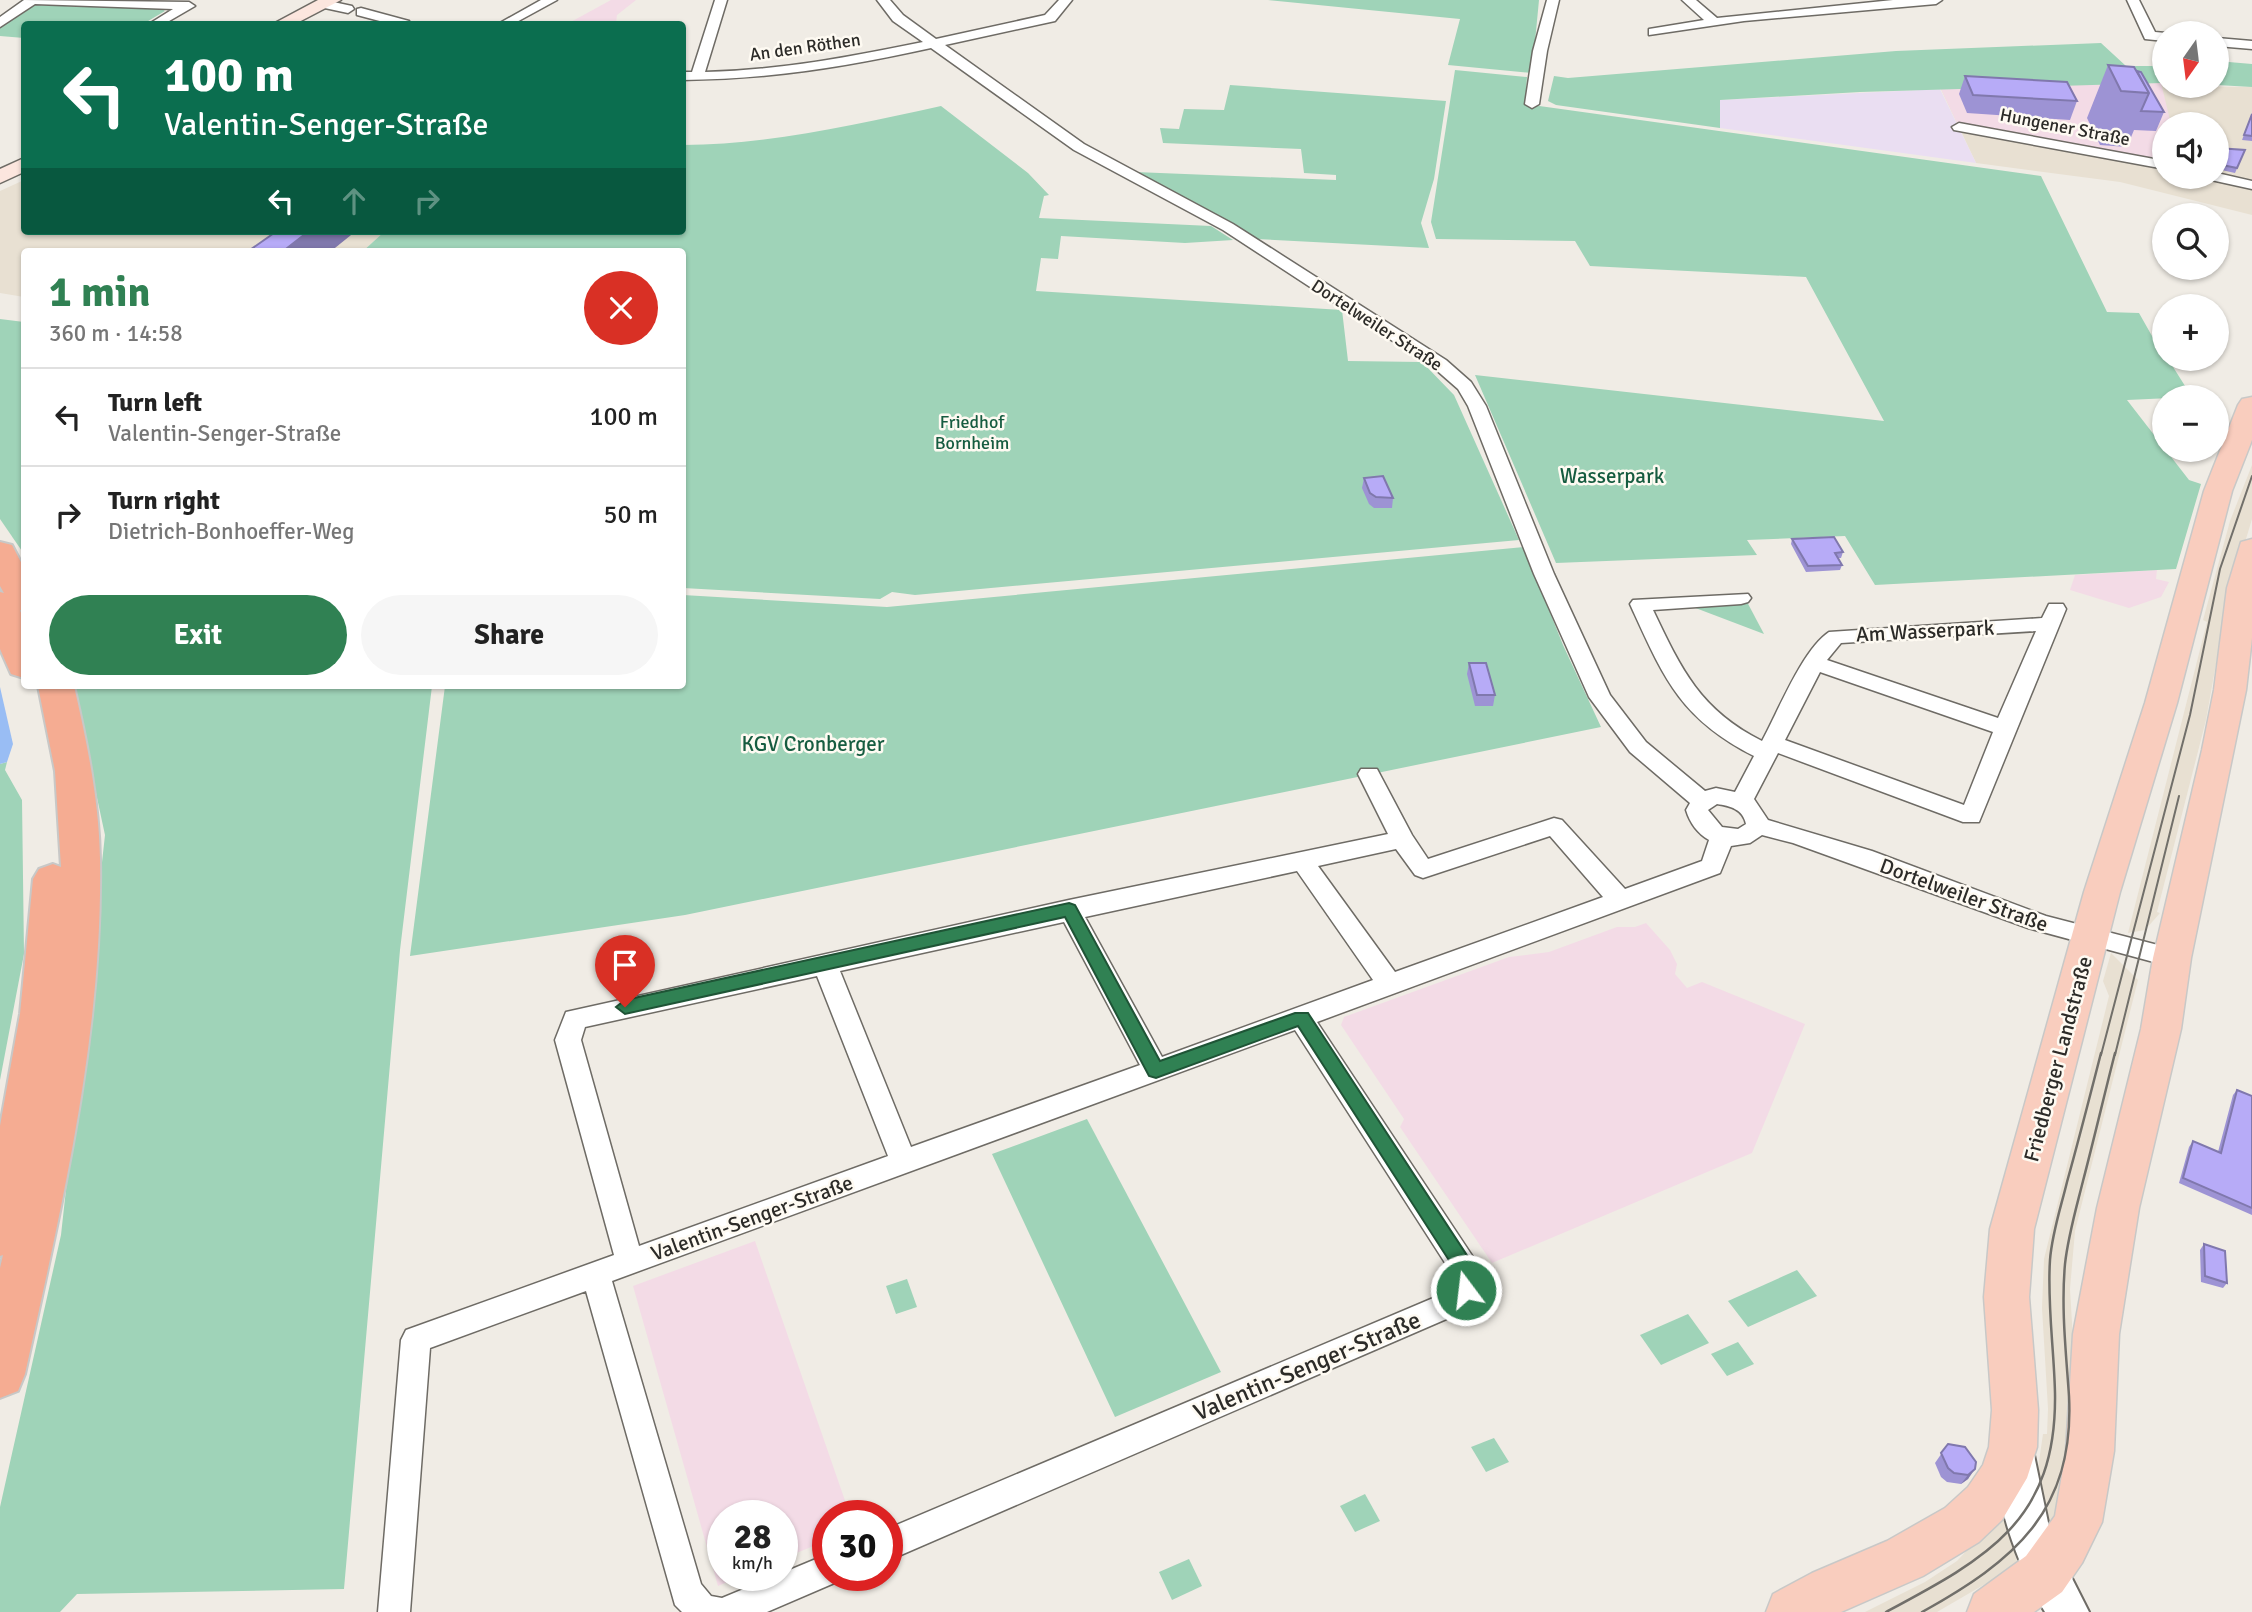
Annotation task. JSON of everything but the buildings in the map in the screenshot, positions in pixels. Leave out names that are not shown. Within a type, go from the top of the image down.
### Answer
[{"type":"highway","points":[[0,552],[21,594]]},
{"type":"highway","points":[[0,603],[21,658]]},
{"type":"highway","points":[[0,1235],[33,1083],[51,943],[52,814],[45,734],[33,689]]},
{"type":"highway","points":[[0,1374],[37,1206],[74,1004],[79,874],[77,812],[65,720],[57,689]]},
{"type":"main road","points":[[292,21],[341,6]]},
{"type":"main road","points":[[0,177],[21,166]]},
{"type":"main road","name":"Friedberger Landstraße","points":[[1791,1612],[1841,1586],[1922,1551],[1964,1526],[2001,1479],[2013,1437],[2015,1413],[2006,1305],[2006,1257],[2120,828],[2161,703],[2218,491],[2252,405]]},
{"type":"main road","points":[[1992,1612],[2056,1593],[2078,1522],[2090,1451],[2096,1334],[2118,1208],[2161,1028],[2172,958],[2221,738],[2230,690],[2242,588],[2252,548]]},
{"type":"street","points":[[0,23],[32,0],[193,3]]},
{"type":"street","points":[[510,21],[551,0]]},
{"type":"street","points":[[690,76],[721,0]]},
{"type":"street","name":"Dortelweiler Straße","points":[[883,0],[898,18],[1079,147],[1228,228],[1440,364],[1465,386],[1477,406],[1535,553],[1600,697],[1638,747],[1702,801]]},
{"type":"street","name":"An den Röthen","points":[[690,76],[768,73],[828,66],[1050,18],[1066,0]]},
{"type":"street","points":[[1532,104],[1541,47],[1553,0]]},
{"type":"street","points":[[1688,0],[1715,22]]},
{"type":"street","points":[[1654,32],[1715,22],[1936,0]]},
{"type":"street","points":[[2133,0],[2152,36]]},
{"type":"street","points":[[160,21],[193,3]]},
{"type":"street","points":[[341,6],[394,21]]},
{"type":"street","points":[[2230,43],[2252,45]]},
{"type":"street","name":"Hungener Straße","points":[[1958,127],[2152,163]]},
{"type":"street","points":[[2229,180],[2252,185]]},
{"type":"street","points":[[1741,598],[1640,604],[1689,700],[1720,729],[1971,816],[2004,728]]},
{"type":"street","name":"Am Wasserpark","points":[[1741,801],[1815,663],[1827,643],[1836,637],[2053,617],[2004,728],[1815,663]]},
{"type":"street","points":[[1369,774],[1402,839],[1423,869],[1554,826],[1620,900]]},
{"type":"street","points":[[1716,796],[1741,801],[1757,815],[1758,826],[1752,834],[1735,839],[1722,837],[1699,821],[1697,810],[1702,801],[1716,796]]},
{"type":"street","name":"Dortelweiler Straße","points":[[1758,826],[1865,859],[2065,932],[2172,958]]},
{"type":"street","name":"Valentin-Senger-Straße","points":[[394,1612],[416,1340],[1712,867],[1722,837]]},
{"type":"street","points":[[630,1263],[568,1040],[575,1019],[1069,909],[1402,839]]},
{"type":"street","points":[[1301,859],[1389,983]]},
{"type":"street","points":[[1069,909],[1156,1070]]},
{"type":"street","points":[[824,963],[904,1163]]},
{"type":"street","name":"Valentin-Senger-Straße","points":[[903,1538],[1447,1305],[1466,1290],[1463,1266],[1301,1018]]},
{"type":"street","points":[[596,1275],[687,1593],[704,1612],[717,1612]]},
{"type":"street","points":[[2013,1437],[2023,1514],[2056,1593]]},
{"type":"street","points":[[728,1612],[812,1577]]},
{"type":"shaded area","points":[[611,0],[636,0],[617,15],[616,21],[572,21]]},
{"type":"shaded area","points":[[2152,83],[2152,98],[2230,98],[2230,87],[2252,87],[2252,215],[2229,209],[2229,203],[2204,203],[2120,182],[1976,163],[1941,89]]},
{"type":"shaded area","points":[[2152,83],[2152,98],[2165,98],[2168,112],[2152,112],[2152,159],[1957,123],[1941,89]]},
{"type":"shaded area","points":[[1940,89],[1976,163],[1720,128],[1719,100]]},
{"type":"shaded area","points":[[21,181],[21,235],[381,235],[366,248],[21,248],[21,296],[0,293],[0,191]]},
{"type":"shaded area","points":[[2252,465],[2252,519],[2227,602],[2206,720],[2157,912],[2160,913],[2145,930],[2128,933],[2207,622],[2203,620],[2230,521]]},
{"type":"shaded area","points":[[2157,570],[2156,579],[2169,582],[2161,597],[2129,608],[2070,590],[2075,575]]},
{"type":"shaded area","points":[[1646,923],[1670,950],[1677,964],[1675,974],[1687,988],[1702,982],[1805,1024],[1752,1153],[1492,1263],[1400,1127],[1404,1119],[1341,1025],[1344,1017],[1509,957],[1549,952],[1617,927],[1635,927]]},
{"type":"shaded area","points":[[2111,953],[2138,980],[2075,1231],[2070,1289],[2075,1374],[2062,1500],[2045,1537],[2037,1475],[2043,1434],[2047,1434],[2048,1409],[2042,1308],[2044,1259],[2109,996],[2103,981]]},
{"type":"shaded area","points":[[755,1241],[845,1500],[812,1500],[812,1547],[798,1552],[798,1500],[707,1500],[707,1547],[633,1286]]},
{"type":"shaded area","points":[[2002,1513],[2017,1561],[2004,1573],[1937,1612],[1865,1612],[1925,1582],[1957,1561]]},
{"type":"green space","points":[[1268,0],[1539,0],[1532,73],[1448,65],[1460,19]]},
{"type":"green space","points":[[32,5],[165,11],[148,21],[21,21],[21,38],[0,36],[0,26]]},
{"type":"green space","points":[[2101,43],[2126,66],[2152,66],[2152,83],[1860,92],[1720,100],[1720,128],[1556,105],[1548,101],[1554,76],[1568,78],[1896,51]]},
{"type":"green space","points":[[2230,62],[2252,64],[2252,87],[2230,86]]},
{"type":"green space","name":"Wasserpark","points":[[1455,70],[1527,77],[1525,104],[2041,176],[2107,312],[2139,313],[2152,336],[2152,371],[2176,371],[2184,385],[2152,385],[2152,399],[2127,400],[2152,432],[2152,462],[2175,462],[2189,480],[2201,484],[2176,569],[1875,585],[1845,536],[1747,540],[1757,555],[1556,563],[1475,375],[1884,421],[1806,277],[1590,266],[1575,241],[1436,239],[1431,222]]},
{"type":"green space","points":[[1230,85],[1446,101],[1434,179],[1421,223],[1429,248],[1257,239],[1135,172],[1336,180],[1336,175],[1304,173],[1301,149],[1163,143],[1160,128],[1179,129],[1184,109],[1224,110]]},
{"type":"green space","name":"Friedhof Bornheim","points":[[941,106],[1028,173],[1049,195],[1044,196],[1039,218],[1211,226],[1233,240],[1185,243],[1061,236],[1058,259],[1041,258],[1036,291],[1342,310],[1348,361],[1422,362],[1454,395],[1519,540],[915,595],[892,592],[880,599],[686,588],[686,248],[366,248],[381,235],[686,235],[686,145],[748,141],[845,126]]},
{"type":"green space","points":[[0,319],[21,322],[21,550],[0,519]]},
{"type":"green space","name":"KGV Cronberger","points":[[1524,547],[1563,645],[1601,727],[685,915],[410,956],[445,689],[686,689],[686,595],[887,607]]},
{"type":"green space","points":[[1746,600],[1764,634],[1685,604]]},
{"type":"green space","points":[[74,689],[432,689],[400,950],[344,1589],[77,1594],[60,1612],[0,1612],[0,1507],[61,1235],[105,835]]},
{"type":"green space","points":[[7,762],[5,770],[22,800],[24,954],[0,1080],[0,764]]},
{"type":"green space","points":[[1087,1119],[1221,1372],[1115,1417],[992,1154]]},
{"type":"green space","points":[[1797,1270],[1817,1296],[1748,1327],[1728,1301]]},
{"type":"green space","points":[[907,1279],[917,1307],[896,1314],[886,1286]]},
{"type":"green space","points":[[1688,1314],[1709,1343],[1661,1365],[1640,1335]]},
{"type":"green space","points":[[1738,1342],[1754,1364],[1727,1376],[1711,1354]]},
{"type":"green space","points":[[1494,1438],[1509,1462],[1486,1472],[1471,1447]]},
{"type":"green space","points":[[1365,1494],[1380,1521],[1355,1532],[1340,1506]]},
{"type":"green space","points":[[1189,1559],[1202,1586],[1172,1600],[1159,1572]]},
{"type":"water","points":[[0,687],[13,744],[7,762],[0,764]]},
{"type":"tram line","points":[[2101,1055],[2190,715],[2220,569],[2252,476]]},
{"type":"tram line","points":[[2115,1055],[2179,796]]},
{"type":"tram line","points":[[1886,1612],[1955,1573],[1984,1553],[2009,1530],[2029,1504],[2044,1474],[2052,1437],[2055,1393],[2049,1293],[2051,1250],[2101,1053]]},
{"type":"tram line","points":[[1922,1612],[1985,1573],[2011,1552],[2032,1528],[2049,1501],[2062,1471],[2068,1436],[2069,1396],[2064,1314],[2065,1264],[2072,1223],[2115,1053]]},
{"type":"route","points":[[625,1007],[1069,909],[1156,1070],[1301,1018],[1463,1266],[1466,1290]]}]
